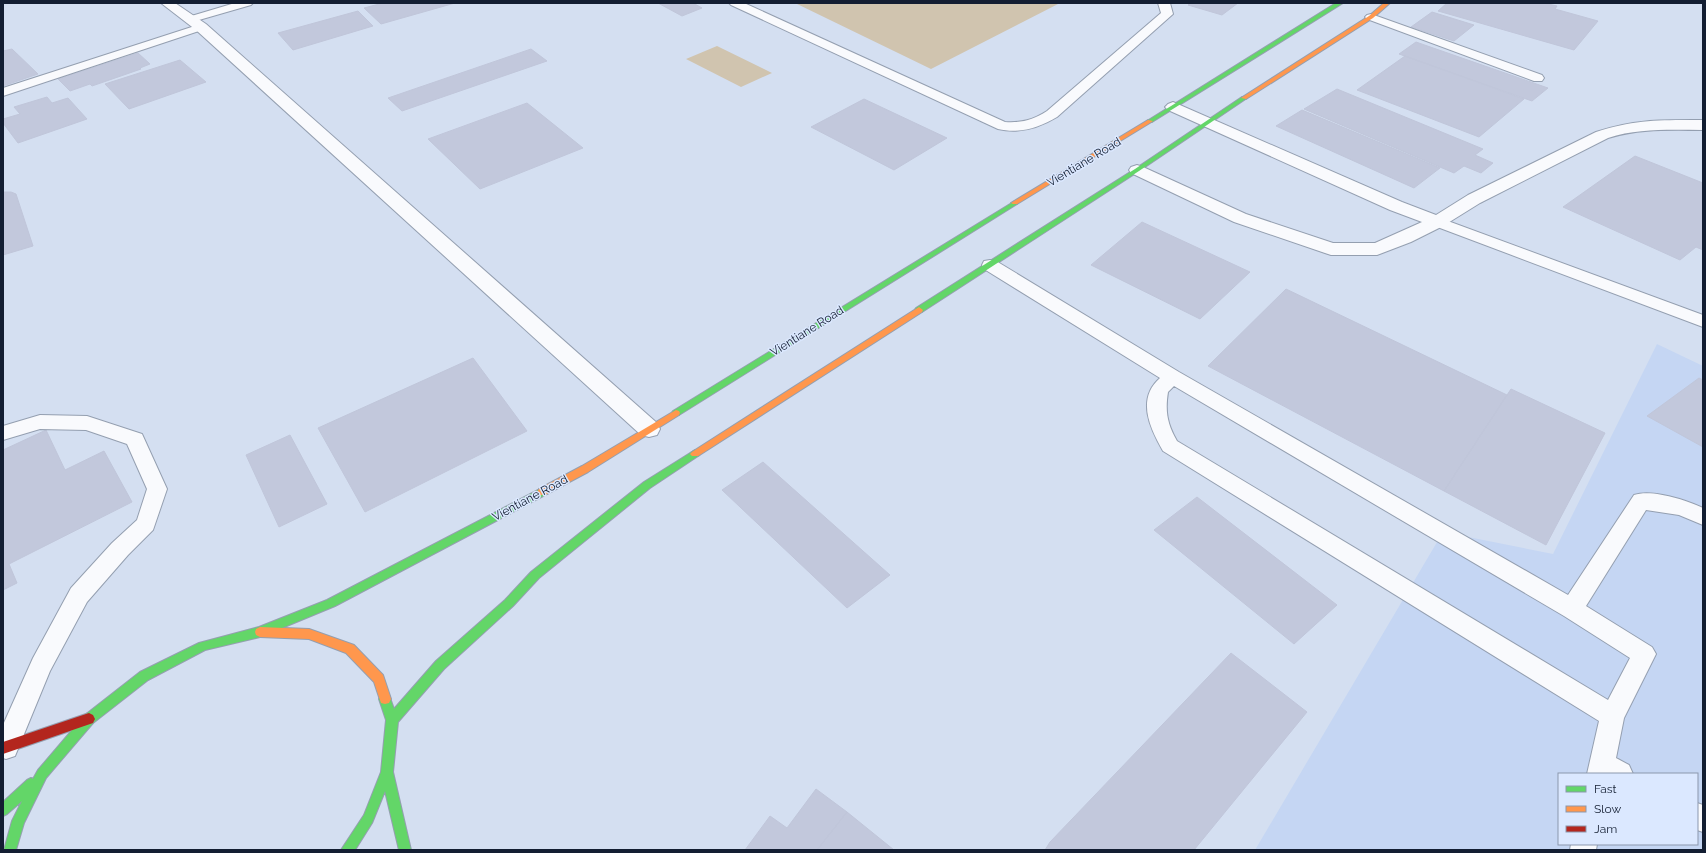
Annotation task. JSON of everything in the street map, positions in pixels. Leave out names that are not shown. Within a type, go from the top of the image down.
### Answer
[{"type":"main road","name":"Vientiane Road","points":[[260,632],[331,603],[585,469],[1340,3]]},
{"type":"main road","points":[[392,720],[440,665],[509,603],[535,575],[647,485],[1138,170],[1287,70],[1371,17],[1387,3]]},
{"type":"main road","points":[[3,810],[42,774],[89,719],[144,676],[203,646],[260,632],[309,634],[350,649],[379,679],[392,720],[387,772],[368,819],[347,850]]},
{"type":"main road","points":[[4,747],[89,719]]},
{"type":"main road","points":[[387,772],[405,850]]},
{"type":"main road","points":[[10,850],[18,821],[42,774]]},
{"type":"street","points":[[167,3],[196,23],[649,429]]},
{"type":"street","points":[[1173,107],[1208,124],[1396,206],[1437,222]]},
{"type":"street","points":[[1138,170],[1240,218],[1331,249],[1377,249],[1405,238],[1437,222],[1474,199],[1602,135],[1620,129],[1646,125],[1703,125]]},
{"type":"lane","points":[[3,92],[196,23],[247,3]]},
{"type":"lane","points":[[735,3],[1003,126],[1022,127],[1038,124],[1058,109],[1167,14],[1164,3]]},
{"type":"lane","points":[[1371,17],[1538,78]]},
{"type":"lane","points":[[1437,222],[1703,321]]},
{"type":"lane","points":[[990,265],[1173,376],[1572,609],[1644,654],[1612,716],[1608,771]]},
{"type":"lane","points":[[1173,376],[1158,389],[1156,408],[1159,427],[1170,446],[1612,716]]},
{"type":"lane","points":[[3,433],[40,422],[87,423],[135,439],[157,489],[146,524],[120,549],[79,595],[41,666],[4,747]]},
{"type":"lane","points":[[1572,609],[1641,501],[1682,507],[1703,517]]},
{"type":"shaded area","points":[[795,3],[1060,3],[931,69]]},
{"type":"shaded area","points":[[717,46],[772,73],[741,87],[686,59]]},
{"type":"shaded area","points":[[1657,344],[1703,366],[1703,850],[1255,850],[1443,532],[1553,554]]},
{"type":"building","points":[[383,3],[455,3],[381,24],[364,8]]},
{"type":"building","points":[[658,3],[693,3],[702,8],[682,16]]},
{"type":"building","points":[[1191,3],[1238,3],[1222,15],[1188,5]]},
{"type":"building","points":[[1447,3],[1544,3],[1557,6],[1555,9],[1598,21],[1574,50],[1438,11]]},
{"type":"building","points":[[358,11],[373,26],[293,50],[278,33]]},
{"type":"building","points":[[1432,12],[1474,25],[1454,41],[1411,27]]},
{"type":"building","points":[[1416,42],[1548,88],[1532,101],[1399,54]]},
{"type":"building","points":[[12,49],[38,74],[3,86],[3,51]]},
{"type":"building","points":[[531,49],[547,61],[402,111],[388,98]]},
{"type":"building","points":[[138,53],[150,64],[140,68],[141,69],[92,86],[90,84],[70,91],[58,79]]},
{"type":"building","points":[[1405,56],[1524,99],[1479,137],[1357,90]]},
{"type":"building","points":[[180,60],[206,82],[129,109],[105,84]]},
{"type":"building","points":[[1337,89],[1483,149],[1475,155],[1493,163],[1481,173],[1464,166],[1454,173],[1304,109]]},
{"type":"building","points":[[47,97],[52,103],[68,98],[87,119],[18,143],[3,123],[3,119],[20,114],[14,107]]},
{"type":"building","points":[[864,99],[947,138],[894,170],[811,127]]},
{"type":"building","points":[[527,103],[583,148],[480,189],[428,139]]},
{"type":"building","points":[[1302,110],[1440,168],[1414,188],[1276,126]]},
{"type":"building","points":[[1635,156],[1703,183],[1703,250],[1696,247],[1680,260],[1563,207]]},
{"type":"building","points":[[3,192],[11,192],[16,194],[33,246],[3,255]]},
{"type":"building","points":[[1142,222],[1250,272],[1200,319],[1091,265]]},
{"type":"building","points":[[1286,289],[1507,395],[1444,491],[1208,366]]},
{"type":"building","points":[[473,358],[527,431],[365,512],[318,428]]},
{"type":"building","points":[[1699,378],[1703,380],[1703,447],[1647,416]]},
{"type":"building","points":[[1511,389],[1605,433],[1546,545],[1444,491]]},
{"type":"building","points":[[46,430],[65,470],[104,451],[132,502],[9,564],[17,583],[3,590],[3,450]]},
{"type":"building","points":[[290,435],[327,504],[279,527],[246,455]]},
{"type":"building","points":[[763,462],[890,575],[847,608],[722,490]]},
{"type":"building","points":[[1197,497],[1337,605],[1294,644],[1154,530]]},
{"type":"building","points":[[1231,653],[1307,712],[1194,850],[1045,850],[1050,842]]},
{"type":"building","points":[[816,789],[847,812],[817,850],[745,850],[770,816],[787,828]]},
{"type":"building","points":[[847,812],[894,850],[817,850]]},
{"type":"traffic: fast","points":[[1150,121],[1340,3]]},
{"type":"traffic: fast","points":[[919,310],[1137,170],[1244,98]]},
{"type":"traffic: fast","points":[[676,413],[1015,203]]},
{"type":"traffic: fast","points":[[392,720],[440,665],[509,603],[535,575],[647,485],[695,454]]},
{"type":"traffic: fast","points":[[260,632],[331,603],[542,492]]},
{"type":"traffic: fast","points":[[10,850],[18,821],[42,774],[89,719],[144,676],[203,646],[260,632]]},
{"type":"traffic: fast","points":[[347,850],[368,819],[387,772],[392,720],[385,699]]},
{"type":"traffic: fast","points":[[387,772],[405,850]]},
{"type":"traffic: fast","points":[[3,810],[31,784]]},
{"type":"traffic: slow","points":[[1244,98],[1371,17],[1387,3]]},
{"type":"traffic: slow","points":[[1015,203],[1150,121]]},
{"type":"traffic: slow","points":[[695,454],[919,310]]},
{"type":"traffic: slow","points":[[542,492],[585,469],[676,413]]},
{"type":"traffic: slow","points":[[260,632],[309,634],[350,649],[379,679],[385,699]]},
{"type":"traffic: jam","points":[[3,748],[89,719]]}]
